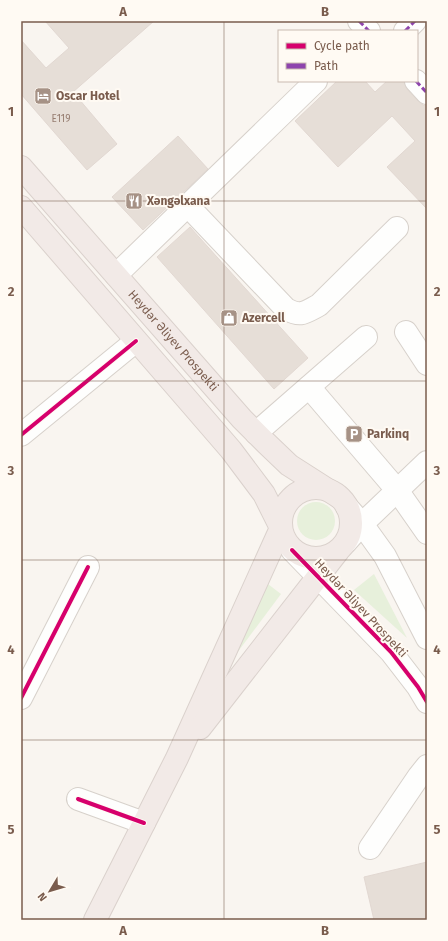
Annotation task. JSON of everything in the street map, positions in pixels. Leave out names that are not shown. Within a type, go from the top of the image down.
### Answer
[{"type":"highway","name":"Heydər Əliyev Prospekti","points":[[21,167],[256,433],[289,465],[343,502]]},
{"type":"highway","points":[[21,207],[231,450],[264,494],[281,528],[285,540],[292,550],[303,556],[315,559],[327,557],[342,547]]},
{"type":"highway","points":[[95,920],[177,758],[281,528],[282,516],[286,505],[294,496],[305,490],[317,488],[329,491],[343,502],[351,519],[350,531],[342,547],[177,758]]},
{"type":"street","points":[[406,30],[415,21]]},
{"type":"street","points":[[116,275],[315,82]]},
{"type":"street","points":[[417,82],[427,93]]},
{"type":"street","points":[[187,205],[286,309],[295,314],[304,313],[319,305],[397,228]]},
{"type":"street","points":[[406,332],[427,364]]},
{"type":"street","points":[[256,433],[366,337]]},
{"type":"street","points":[[21,435],[136,341]]},
{"type":"street","points":[[309,387],[397,490],[427,533]]},
{"type":"street","points":[[342,547],[362,524],[427,462]]},
{"type":"street","name":"Heydər Əliyev Prospekti","points":[[343,502],[386,556],[427,638]]},
{"type":"street","name":"Heydər Əliyev Prospekti","points":[[292,550],[392,652],[418,687],[427,702]]},
{"type":"street","points":[[386,556],[427,614]]},
{"type":"street","points":[[21,698],[88,566]]},
{"type":"street","points":[[370,848],[427,766]]},
{"type":"street","points":[[78,799],[144,823]]},
{"type":"green space","points":[[316,502],[329,508],[335,521],[329,534],[316,540],[303,534],[297,521],[303,508]]},
{"type":"green space","points":[[374,574],[407,638],[354,590]]},
{"type":"green space","points":[[264,581],[281,594],[228,665]]},
{"type":"building","points":[[45,21],[154,21],[73,92],[117,144],[87,170],[21,94],[21,40],[46,68],[69,48]]},
{"type":"building","points":[[336,82],[366,82],[375,92],[386,82],[404,82],[407,89],[418,101],[423,105],[427,105],[427,209],[387,167],[415,141],[392,116],[338,167],[295,121]]},
{"type":"building","points":[[178,136],[208,169],[143,230],[112,197]]},
{"type":"building","points":[[190,227],[308,358],[274,389],[157,257]]},
{"type":"building","points":[[427,862],[427,920],[374,920],[364,877]]},
{"type":"marked path","points":[[359,21],[368,30]]},
{"type":"marked path","points":[[406,30],[415,21]]},
{"type":"marked path","points":[[417,82],[427,93]]},
{"type":"cycle path","points":[[21,435],[136,341]]},
{"type":"cycle path","points":[[292,550],[391,652],[418,687],[427,702]]},
{"type":"cycle path","points":[[21,698],[88,567]]},
{"type":"cycle path","points":[[78,799],[144,823]]},
{"type":"place","name":"Oscar Hotel","points":[[43,96]]},
{"type":"place","name":"Xəngəlxana","points":[[134,201]]},
{"type":"place","name":"Azercell","points":[[229,318]]},
{"type":"place","name":"Parkinq","points":[[354,434]]}]
